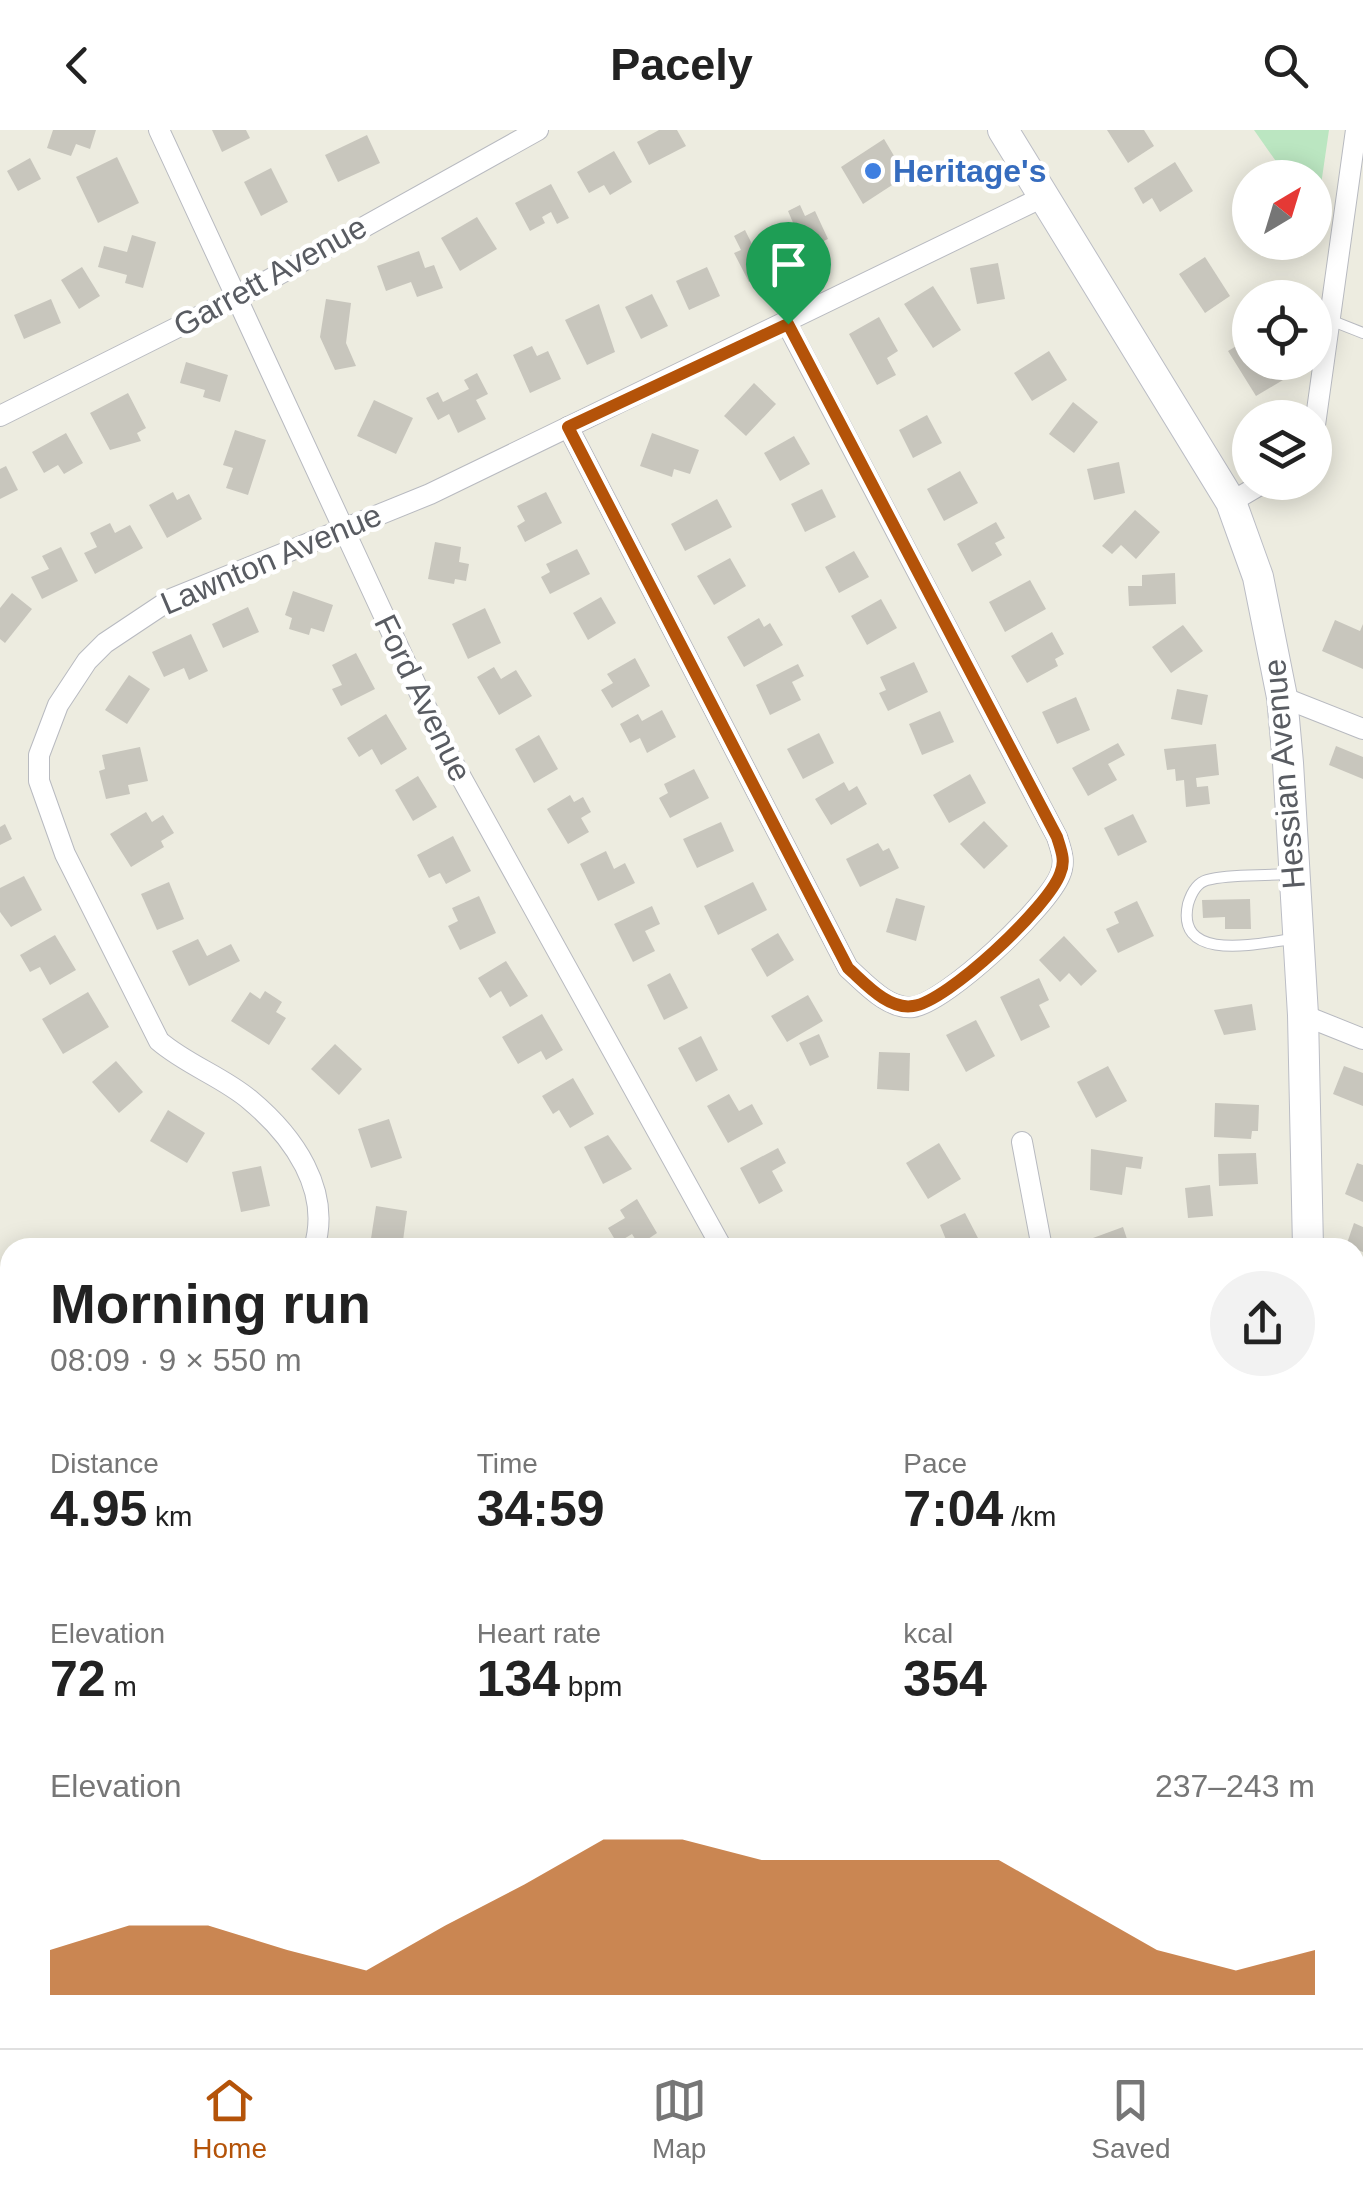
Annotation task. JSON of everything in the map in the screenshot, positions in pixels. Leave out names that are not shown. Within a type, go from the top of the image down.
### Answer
[{"type":"main road","name":"Hessian Avenue","points":[[1003,130],[1230,502],[1258,578],[1282,696],[1303,1015],[1308,1238]]},
{"type":"street","name":"Ford Avenue","points":[[159,130],[240,296],[340,528],[446,750],[716,1238]]},
{"type":"street","name":"Garrett Avenue","points":[[0,416],[240,296],[538,130]]},
{"type":"street","points":[[1332,307],[1358,141]]},
{"type":"street","name":"Lawnton Avenue","points":[[315,1238],[319,1206],[300,1156],[248,1098],[180,1058],[145,1020],[45,806],[38,781],[39,755],[71,683],[126,626],[171,599],[430,494],[1043,198]]},
{"type":"street","points":[[568,427],[848,968],[887,1001],[911,1007],[944,991],[1049,894],[1064,858],[1057,837],[788,324]]},
{"type":"street","points":[[1230,502],[1234,500]]},
{"type":"street","points":[[1282,696],[1363,728]]},
{"type":"street","points":[[1303,1015],[1363,1039]]},
{"type":"street","points":[[1022,1142],[1040,1238]]},
{"type":"lane","points":[[1332,321],[1363,333]]},
{"type":"lane","points":[[1294,873],[1206,880],[1194,890],[1188,914],[1194,934],[1213,946],[1298,938]]},
{"type":"green space","points":[[1254,130],[1329,130],[1325,160],[1275,160]]},
{"type":"building","points":[[53,130],[96,130],[90,149],[76,144],[71,156],[47,148]]},
{"type":"building","points":[[212,130],[246,130],[250,138],[222,152]]},
{"type":"building","points":[[659,130],[677,130],[686,146],[649,165],[637,142]]},
{"type":"building","points":[[1107,130],[1144,130],[1154,146],[1128,163]]},
{"type":"building","points":[[367,135],[380,163],[338,182],[325,155]]},
{"type":"building","name":"Heritage's","points":[[884,139],[906,176],[863,204],[841,167]]},
{"type":"building","points":[[614,151],[632,182],[610,195],[604,185],[589,193],[577,172]]},
{"type":"building","points":[[117,157],[139,203],[98,223],[76,177]]},
{"type":"building","points":[[30,158],[41,179],[18,191],[7,171]]},
{"type":"building","points":[[1175,162],[1193,191],[1160,212],[1152,198],[1143,204],[1134,188]]},
{"type":"building","points":[[271,168],[288,202],[261,216],[244,182]]},
{"type":"building","points":[[551,184],[569,218],[557,224],[551,212],[542,217],[545,223],[530,231],[515,203]]},
{"type":"building","points":[[800,205],[805,216],[815,211],[828,239],[798,253],[786,228],[794,225],[788,211]]},
{"type":"building","points":[[477,217],[497,249],[460,271],[441,238]]},
{"type":"building","points":[[745,230],[752,244],[760,239],[776,268],[749,282],[734,253],[741,250],[734,236]]},
{"type":"building","points":[[132,235],[156,242],[143,288],[125,283],[127,275],[98,267],[104,246],[127,252]]},
{"type":"building","points":[[419,251],[425,268],[434,265],[443,288],[417,297],[411,282],[386,291],[377,266]]},
{"type":"building","points":[[1205,257],[1230,296],[1205,313],[1179,274]]},
{"type":"building","points":[[998,263],[1005,299],[977,304],[970,268]]},
{"type":"building","points":[[82,267],[100,296],[79,309],[61,280]]},
{"type":"building","points":[[707,267],[720,296],[689,310],[676,281]]},
{"type":"building","points":[[933,286],[961,330],[933,348],[904,304]]},
{"type":"building","points":[[652,294],[668,326],[641,339],[625,307]]},
{"type":"building","points":[[51,299],[61,323],[24,339],[14,315]]},
{"type":"building","points":[[326,299],[351,303],[346,343],[356,366],[335,370],[320,337]]},
{"type":"building","points":[[599,304],[615,352],[587,365],[565,320]]},
{"type":"building","points":[[879,317],[898,351],[887,358],[896,375],[877,385],[849,334]]},
{"type":"building","points":[[532,346],[537,356],[548,351],[561,379],[530,393],[513,355]]},
{"type":"building","points":[[1049,351],[1067,380],[1032,401],[1014,373]]},
{"type":"building","points":[[186,362],[228,375],[220,402],[203,397],[205,390],[180,383]]},
{"type":"building","points":[[477,373],[488,394],[476,400],[486,419],[458,433],[449,414],[438,420],[426,398],[438,392],[443,402],[469,389],[464,380]]},
{"type":"building","points":[[1246,380],[1283,380],[1256,396]]},
{"type":"building","points":[[754,383],[776,404],[746,436],[724,416]]},
{"type":"building","points":[[128,393],[146,428],[137,433],[141,441],[110,450],[90,413]]},
{"type":"building","points":[[374,400],[413,418],[396,454],[357,436]]},
{"type":"building","points":[[1073,402],[1098,422],[1074,453],[1049,434]]},
{"type":"building","points":[[927,415],[942,443],[913,458],[899,430]]},
{"type":"building","points":[[235,430],[266,440],[248,495],[226,488],[233,468],[223,465]]},
{"type":"building","points":[[66,433],[83,463],[64,474],[58,465],[44,473],[32,452]]},
{"type":"building","points":[[652,433],[699,450],[690,474],[674,469],[672,477],[640,466]]},
{"type":"building","points":[[794,436],[810,464],[780,481],[764,453]]},
{"type":"building","points":[[1119,462],[1125,493],[1094,500],[1087,469]]},
{"type":"building","points":[[6,466],[18,490],[0,499],[0,469]]},
{"type":"building","points":[[960,471],[978,503],[944,521],[927,489]]},
{"type":"building","points":[[822,489],[836,517],[805,532],[791,504]]},
{"type":"building","points":[[173,492],[177,500],[189,494],[202,519],[167,538],[149,505]]},
{"type":"building","points":[[546,492],[562,523],[525,542],[517,526],[525,521],[517,506]]},
{"type":"building","points":[[717,499],[732,527],[685,551],[671,524]]},
{"type":"building","points":[[1135,510],[1160,532],[1136,559],[1121,545],[1112,554],[1102,546]]},
{"type":"building","points":[[996,522],[1005,538],[995,543],[1002,555],[972,572],[957,544]]},
{"type":"building","points":[[110,523],[115,533],[130,525],[143,548],[95,574],[84,553],[97,547],[90,533]]},
{"type":"building","points":[[435,542],[461,547],[459,562],[469,564],[466,581],[455,579],[454,584],[428,579]]},
{"type":"building","points":[[61,547],[78,581],[42,599],[31,577],[49,569],[42,556]]},
{"type":"building","points":[[577,549],[590,574],[550,594],[541,577],[550,572],[546,564]]},
{"type":"building","points":[[854,551],[869,577],[839,593],[825,567]]},
{"type":"building","points":[[730,558],[746,586],[714,605],[697,576]]},
{"type":"building","points":[[1175,573],[1176,604],[1129,606],[1128,586],[1142,586],[1142,575]]},
{"type":"building","points":[[1030,580],[1046,609],[1005,632],[989,602]]},
{"type":"building","points":[[293,591],[333,605],[324,632],[311,628],[309,635],[289,629],[292,618],[285,615]]},
{"type":"building","points":[[12,593],[32,609],[5,643],[0,639],[0,608]]},
{"type":"building","points":[[601,597],[616,623],[588,640],[573,613]]},
{"type":"building","points":[[881,599],[897,628],[867,645],[851,616]]},
{"type":"building","points":[[248,607],[259,632],[223,648],[212,624]]},
{"type":"building","points":[[485,608],[501,643],[468,659],[452,624]]},
{"type":"building","points":[[759,618],[764,627],[770,623],[783,645],[744,667],[727,637]]},
{"type":"building","points":[[1335,620],[1360,631],[1363,624],[1363,669],[1322,651]]},
{"type":"building","points":[[1183,625],[1203,651],[1171,673],[1152,647]]},
{"type":"building","points":[[1052,632],[1064,654],[1055,659],[1058,666],[1027,683],[1011,656]]},
{"type":"building","points":[[191,634],[208,671],[189,680],[184,668],[164,677],[152,652]]},
{"type":"building","points":[[356,653],[375,689],[341,706],[332,689],[342,685],[332,665]]},
{"type":"building","points":[[635,658],[650,686],[612,708],[601,690],[613,683],[607,674]]},
{"type":"building","points":[[914,662],[928,692],[888,711],[879,693],[886,690],[880,677]]},
{"type":"building","points":[[798,664],[804,676],[792,682],[801,700],[770,715],[756,685]]},
{"type":"building","points":[[494,667],[501,679],[516,670],[532,696],[499,715],[477,677]]},
{"type":"building","points":[[129,675],[150,689],[127,724],[105,710]]},
{"type":"building","points":[[1177,689],[1208,695],[1202,725],[1171,719]]},
{"type":"building","points":[[1076,697],[1090,730],[1057,744],[1042,712]]},
{"type":"building","points":[[662,710],[676,737],[647,753],[640,738],[630,743],[620,724],[638,714],[642,721]]},
{"type":"building","points":[[940,711],[954,742],[922,755],[909,724]]},
{"type":"building","points":[[386,714],[407,749],[381,765],[372,749],[359,757],[347,738]]},
{"type":"building","points":[[819,733],[834,763],[803,779],[787,749]]},
{"type":"building","points":[[539,735],[558,769],[534,783],[515,749]]},
{"type":"building","points":[[1118,743],[1125,755],[1108,764],[1117,780],[1088,796],[1072,768]]},
{"type":"building","points":[[1216,744],[1219,775],[1196,778],[1197,787],[1208,786],[1210,804],[1186,807],[1184,780],[1176,781],[1175,769],[1167,770],[1164,749]]},
{"type":"building","points":[[1336,746],[1363,757],[1363,779],[1329,765]]},
{"type":"building","points":[[140,747],[148,781],[128,785],[130,794],[106,799],[99,771],[105,769],[102,755]]},
{"type":"building","points":[[694,769],[709,798],[670,818],[659,798],[668,793],[664,784]]},
{"type":"building","points":[[970,774],[986,803],[949,823],[933,795]]},
{"type":"building","points":[[418,776],[437,807],[413,821],[395,790]]},
{"type":"building","points":[[844,782],[849,791],[857,786],[867,804],[831,825],[815,799]]},
{"type":"building","points":[[570,795],[574,802],[583,797],[591,812],[581,818],[589,832],[568,844],[547,809]]},
{"type":"building","points":[[146,812],[152,822],[163,815],[174,833],[161,841],[164,847],[131,867],[110,834]]},
{"type":"building","points":[[1133,814],[1147,842],[1118,856],[1104,828]]},
{"type":"building","points":[[984,821],[1008,846],[984,869],[960,844]]},
{"type":"building","points":[[721,822],[734,851],[697,868],[683,839]]},
{"type":"building","points":[[5,824],[12,839],[0,845],[0,827]]},
{"type":"building","points":[[453,836],[471,871],[446,884],[440,873],[429,878],[417,855]]},
{"type":"building","points":[[878,843],[883,851],[889,848],[899,868],[860,887],[846,859]]},
{"type":"building","points":[[606,851],[614,869],[625,863],[635,883],[598,901],[580,864]]},
{"type":"building","points":[[24,876],[42,910],[11,927],[0,912],[0,888]]},
{"type":"building","points":[[169,882],[184,919],[157,930],[141,894]]},
{"type":"building","points":[[753,882],[767,910],[718,935],[704,906]]},
{"type":"building","points":[[479,896],[496,933],[460,950],[448,926],[458,921],[452,908]]},
{"type":"building","points":[[896,898],[925,906],[916,941],[886,932]]},
{"type":"building","points":[[1250,899],[1251,929],[1225,929],[1225,917],[1203,918],[1202,900]]},
{"type":"building","points":[[1137,901],[1154,936],[1118,953],[1106,929],[1119,923],[1114,912]]},
{"type":"building","points":[[652,906],[660,924],[645,931],[655,951],[633,962],[614,924]]},
{"type":"building","points":[[778,933],[794,960],[767,977],[751,949]]},
{"type":"building","points":[[55,935],[76,970],[50,985],[40,967],[30,972],[20,955]]},
{"type":"building","points":[[1064,936],[1097,971],[1081,986],[1069,973],[1060,982],[1039,960]]},
{"type":"building","points":[[198,939],[207,956],[231,944],[240,961],[189,986],[172,951]]},
{"type":"building","points":[[506,961],[528,996],[510,1007],[501,991],[490,998],[478,978]]},
{"type":"building","points":[[670,973],[688,1008],[664,1020],[647,985]]},
{"type":"building","points":[[1039,978],[1049,1000],[1039,1005],[1050,1027],[1021,1041],[1000,997]]},
{"type":"building","points":[[265,991],[282,1002],[276,1012],[286,1018],[269,1045],[231,1021],[250,992],[260,999]]},
{"type":"building","points":[[88,992],[109,1027],[63,1054],[42,1019]]},
{"type":"building","points":[[808,995],[823,1021],[787,1042],[771,1016]]},
{"type":"building","points":[[1252,1004],[1256,1030],[1224,1035],[1214,1010]]},
{"type":"building","points":[[542,1014],[563,1050],[546,1060],[541,1051],[518,1064],[502,1037]]},
{"type":"building","points":[[976,1020],[995,1056],[966,1072],[946,1035]]},
{"type":"building","points":[[819,1034],[829,1057],[810,1066],[799,1043]]},
{"type":"building","points":[[701,1036],[718,1070],[696,1082],[678,1048]]},
{"type":"building","points":[[335,1044],[362,1069],[339,1095],[311,1069]]},
{"type":"building","points":[[879,1052],[910,1053],[909,1091],[877,1089]]},
{"type":"building","points":[[116,1061],[143,1092],[119,1113],[92,1082]]},
{"type":"building","points":[[1108,1066],[1127,1101],[1096,1118],[1077,1082]]},
{"type":"building","points":[[1344,1066],[1363,1073],[1363,1106],[1333,1094]]},
{"type":"building","points":[[573,1078],[594,1114],[570,1128],[559,1110],[553,1114],[542,1096]]},
{"type":"building","points":[[729,1094],[739,1111],[752,1104],[763,1124],[728,1143],[707,1106]]},
{"type":"building","points":[[1215,1103],[1259,1105],[1258,1131],[1252,1131],[1251,1139],[1214,1137]]},
{"type":"building","points":[[168,1110],[205,1133],[187,1163],[150,1141]]},
{"type":"building","points":[[389,1119],[402,1158],[371,1168],[358,1129]]},
{"type":"building","points":[[608,1135],[632,1169],[603,1184],[584,1147]]},
{"type":"building","points":[[939,1143],[961,1179],[928,1199],[906,1163]]},
{"type":"building","points":[[778,1148],[786,1163],[772,1171],[783,1191],[759,1204],[740,1168]]},
{"type":"building","points":[[1091,1149],[1143,1157],[1141,1169],[1126,1167],[1122,1195],[1090,1190]]},
{"type":"building","points":[[1256,1153],[1258,1184],[1219,1186],[1218,1154]]},
{"type":"building","points":[[1357,1163],[1363,1165],[1363,1202],[1345,1194]]},
{"type":"building","points":[[261,1166],[270,1206],[241,1212],[232,1172]]},
{"type":"building","points":[[1210,1185],[1213,1216],[1188,1218],[1185,1188]]},
{"type":"building","points":[[637,1199],[657,1233],[650,1238],[635,1238],[632,1234],[614,1238],[608,1228],[625,1218],[620,1210]]},
{"type":"building","points":[[376,1206],[407,1211],[403,1238],[371,1238]]},
{"type":"building","points":[[965,1213],[978,1238],[945,1238],[940,1225]]},
{"type":"building","points":[[1354,1223],[1363,1227],[1363,1238],[1349,1238]]},
{"type":"building","points":[[1123,1227],[1127,1238],[1093,1238]]},
{"type":"place","name":"Heritage's","points":[[873,171]]},
{"type":"route","points":[[788,324],[1057,837],[1064,858],[1049,894],[977,965],[934,998],[911,1007],[887,1001],[848,968],[568,427],[788,324]]}]
